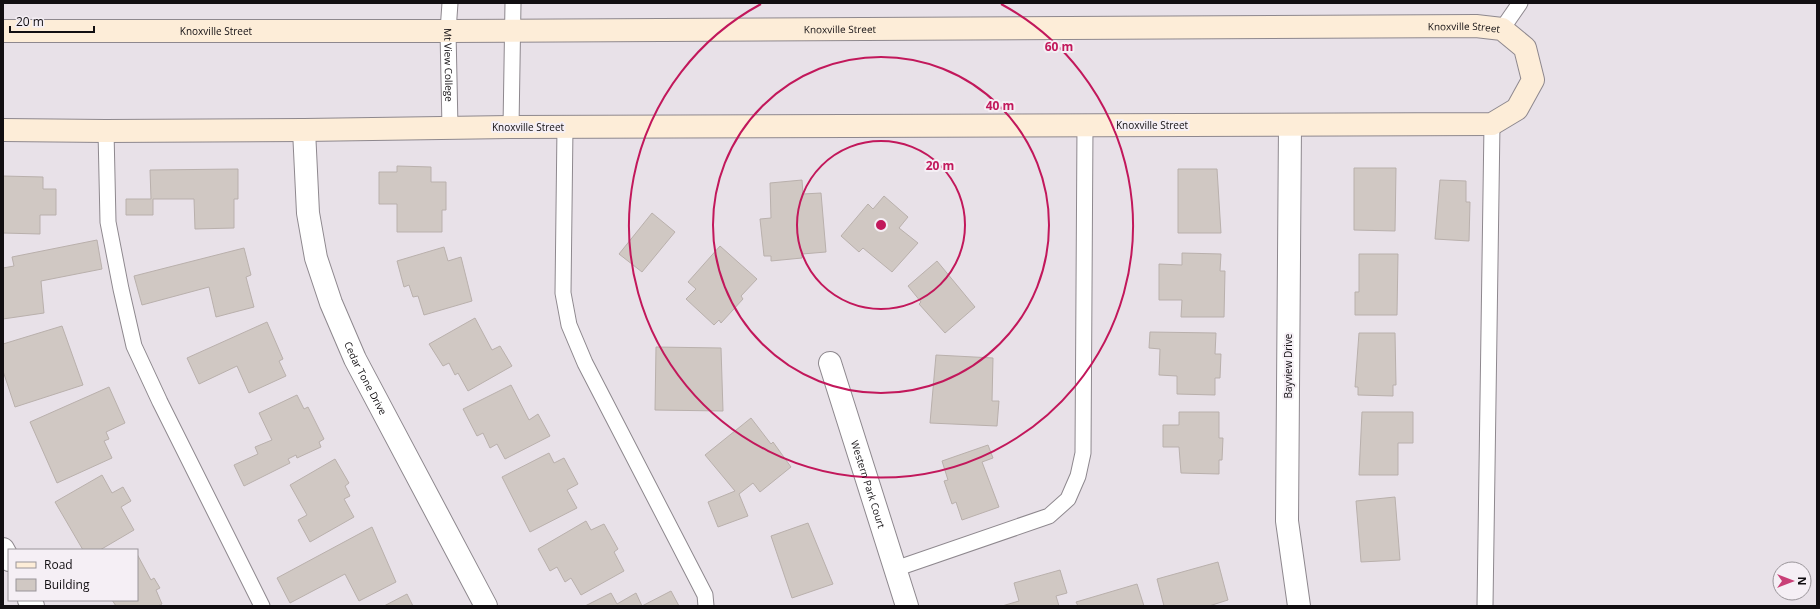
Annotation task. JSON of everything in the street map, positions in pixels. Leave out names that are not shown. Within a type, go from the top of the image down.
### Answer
[{"type":"street","name":"Knoxville Street","points":[[3,31],[448,31],[512,29],[1476,26],[1502,29],[1525,48],[1533,80],[1517,109],[1492,124],[511,127],[106,131],[3,130]]},
{"type":"street","name":"Bayview Drive","points":[[1290,125],[1287,521],[1299,606]]},
{"type":"street","name":"Cedar Tone Drive","points":[[304,130],[308,214],[316,258],[331,303],[355,359],[486,606]]},
{"type":"street","name":"Western Park Court","points":[[830,362],[907,606]]},
{"type":"street","points":[[3,549],[8,558]]},
{"type":"lane","name":"Mt View College","points":[[450,3],[448,31],[450,128]]},
{"type":"lane","points":[[511,127],[513,3]]},
{"type":"lane","points":[[1502,29],[1520,3]]},
{"type":"lane","points":[[1485,606],[1492,124]]},
{"type":"lane","points":[[895,569],[1049,516],[1068,499],[1078,476],[1083,453],[1085,126]]},
{"type":"lane","points":[[565,127],[564,293],[569,325],[585,362],[705,595],[706,606]]},
{"type":"lane","points":[[106,131],[108,222],[134,346],[160,402],[262,606]]},
{"type":"building","points":[[397,166],[431,167],[431,182],[446,182],[446,210],[442,210],[442,232],[397,232],[397,204],[379,204],[379,172],[397,172]]},
{"type":"building","points":[[1354,168],[1396,168],[1395,231],[1354,230]]},
{"type":"building","points":[[238,169],[238,199],[234,199],[234,228],[195,229],[194,199],[153,199],[153,215],[126,215],[126,199],[151,199],[150,170]]},
{"type":"building","points":[[1178,169],[1217,169],[1221,233],[1178,233]]},
{"type":"building","points":[[3,176],[43,177],[43,189],[56,189],[56,215],[40,215],[40,234],[3,233]]},
{"type":"building","points":[[802,180],[803,194],[821,193],[826,252],[802,254],[802,258],[771,261],[771,256],[764,256],[760,219],[771,218],[770,183]]},
{"type":"building","points":[[1440,180],[1466,181],[1466,202],[1470,202],[1469,241],[1435,239]]},
{"type":"building","points":[[884,196],[908,217],[899,228],[918,243],[892,272],[863,248],[859,252],[841,236],[868,204],[873,209]]},
{"type":"building","points":[[652,213],[675,232],[642,272],[619,254]]},
{"type":"building","points":[[97,240],[102,269],[41,281],[44,313],[3,319],[3,268],[14,266],[12,257]]},
{"type":"building","points":[[720,246],[757,279],[741,296],[743,299],[721,323],[719,320],[714,325],[686,299],[696,289],[688,282]]},
{"type":"building","points":[[444,247],[448,261],[461,257],[472,301],[424,315],[418,296],[413,297],[409,285],[404,287],[397,261]]},
{"type":"building","points":[[244,248],[251,275],[246,277],[254,307],[216,317],[209,287],[142,305],[134,276]]},
{"type":"building","points":[[1182,253],[1221,254],[1220,271],[1225,271],[1224,317],[1181,317],[1182,300],[1159,300],[1159,264],[1182,265]]},
{"type":"building","points":[[1359,254],[1398,254],[1397,315],[1355,315],[1355,292],[1359,292]]},
{"type":"building","points":[[937,261],[975,307],[945,333],[919,304],[921,302],[908,286]]},
{"type":"building","points":[[475,318],[492,350],[500,346],[512,366],[468,391],[458,373],[455,375],[449,363],[443,366],[429,344]]},
{"type":"building","points":[[267,322],[283,359],[279,361],[286,376],[249,393],[237,366],[199,384],[187,358]]},
{"type":"building","points":[[62,326],[83,385],[15,407],[3,371],[3,344]]},
{"type":"building","points":[[1150,332],[1216,333],[1215,354],[1221,354],[1220,378],[1215,378],[1215,395],[1177,394],[1177,376],[1159,375],[1160,349],[1149,348]]},
{"type":"building","points":[[1359,333],[1395,333],[1396,385],[1393,385],[1393,396],[1358,395],[1358,387],[1355,387]]},
{"type":"building","points":[[656,347],[721,348],[723,411],[655,410]]},
{"type":"building","points":[[936,355],[993,358],[992,401],[999,401],[997,426],[930,423]]},
{"type":"building","points":[[511,385],[529,420],[538,414],[550,436],[505,459],[497,444],[490,448],[483,433],[477,436],[463,409]]},
{"type":"building","points":[[109,387],[125,423],[106,432],[109,439],[104,441],[112,458],[57,483],[30,422]]},
{"type":"building","points":[[297,395],[304,409],[308,407],[324,439],[319,442],[321,447],[297,458],[296,455],[288,459],[290,463],[244,486],[234,465],[258,454],[255,447],[272,440],[259,413]]},
{"type":"building","points":[[1179,412],[1219,412],[1219,438],[1223,438],[1222,460],[1219,460],[1219,474],[1181,473],[1179,447],[1163,447],[1163,425],[1179,425]]},
{"type":"building","points":[[1362,412],[1413,412],[1413,443],[1398,443],[1398,475],[1359,475]]},
{"type":"building","points":[[751,418],[771,444],[773,442],[791,467],[760,492],[753,483],[739,494],[748,516],[718,527],[708,502],[735,491],[705,455]]},
{"type":"building","points":[[988,445],[993,458],[982,462],[999,507],[962,520],[956,502],[952,504],[944,481],[948,480],[942,461]]},
{"type":"building","points":[[549,453],[554,463],[564,458],[578,484],[567,490],[577,508],[530,532],[502,477]]},
{"type":"building","points":[[335,459],[349,483],[345,486],[350,496],[344,499],[354,517],[310,542],[298,520],[307,515],[290,485]]},
{"type":"building","points":[[102,475],[112,493],[123,487],[131,501],[121,507],[134,530],[102,549],[82,549],[55,502]]},
{"type":"building","points":[[1395,497],[1400,560],[1361,562],[1356,501]]},
{"type":"building","points":[[586,521],[591,530],[604,524],[618,549],[614,552],[624,571],[581,595],[571,578],[565,582],[557,567],[550,571],[538,549]]},
{"type":"building","points":[[808,523],[833,584],[792,598],[771,536]]},
{"type":"building","points":[[372,527],[396,582],[359,601],[345,574],[290,603],[277,578]]},
{"type":"building","points":[[138,556],[151,580],[154,578],[160,588],[156,590],[162,604],[158,606],[116,606],[113,601],[138,601]]},
{"type":"building","points":[[1218,562],[1228,600],[1209,606],[1164,606],[1157,579]]},
{"type":"building","points":[[1060,570],[1067,593],[1056,596],[1059,606],[1002,606],[1019,601],[1014,583]]},
{"type":"building","points":[[1137,584],[1144,606],[1078,606],[1076,602]]},
{"type":"building","points":[[671,591],[679,606],[642,606]]},
{"type":"building","points":[[611,593],[617,604],[636,593],[642,606],[585,606]]},
{"type":"building","points":[[407,594],[413,606],[384,606]]}]
